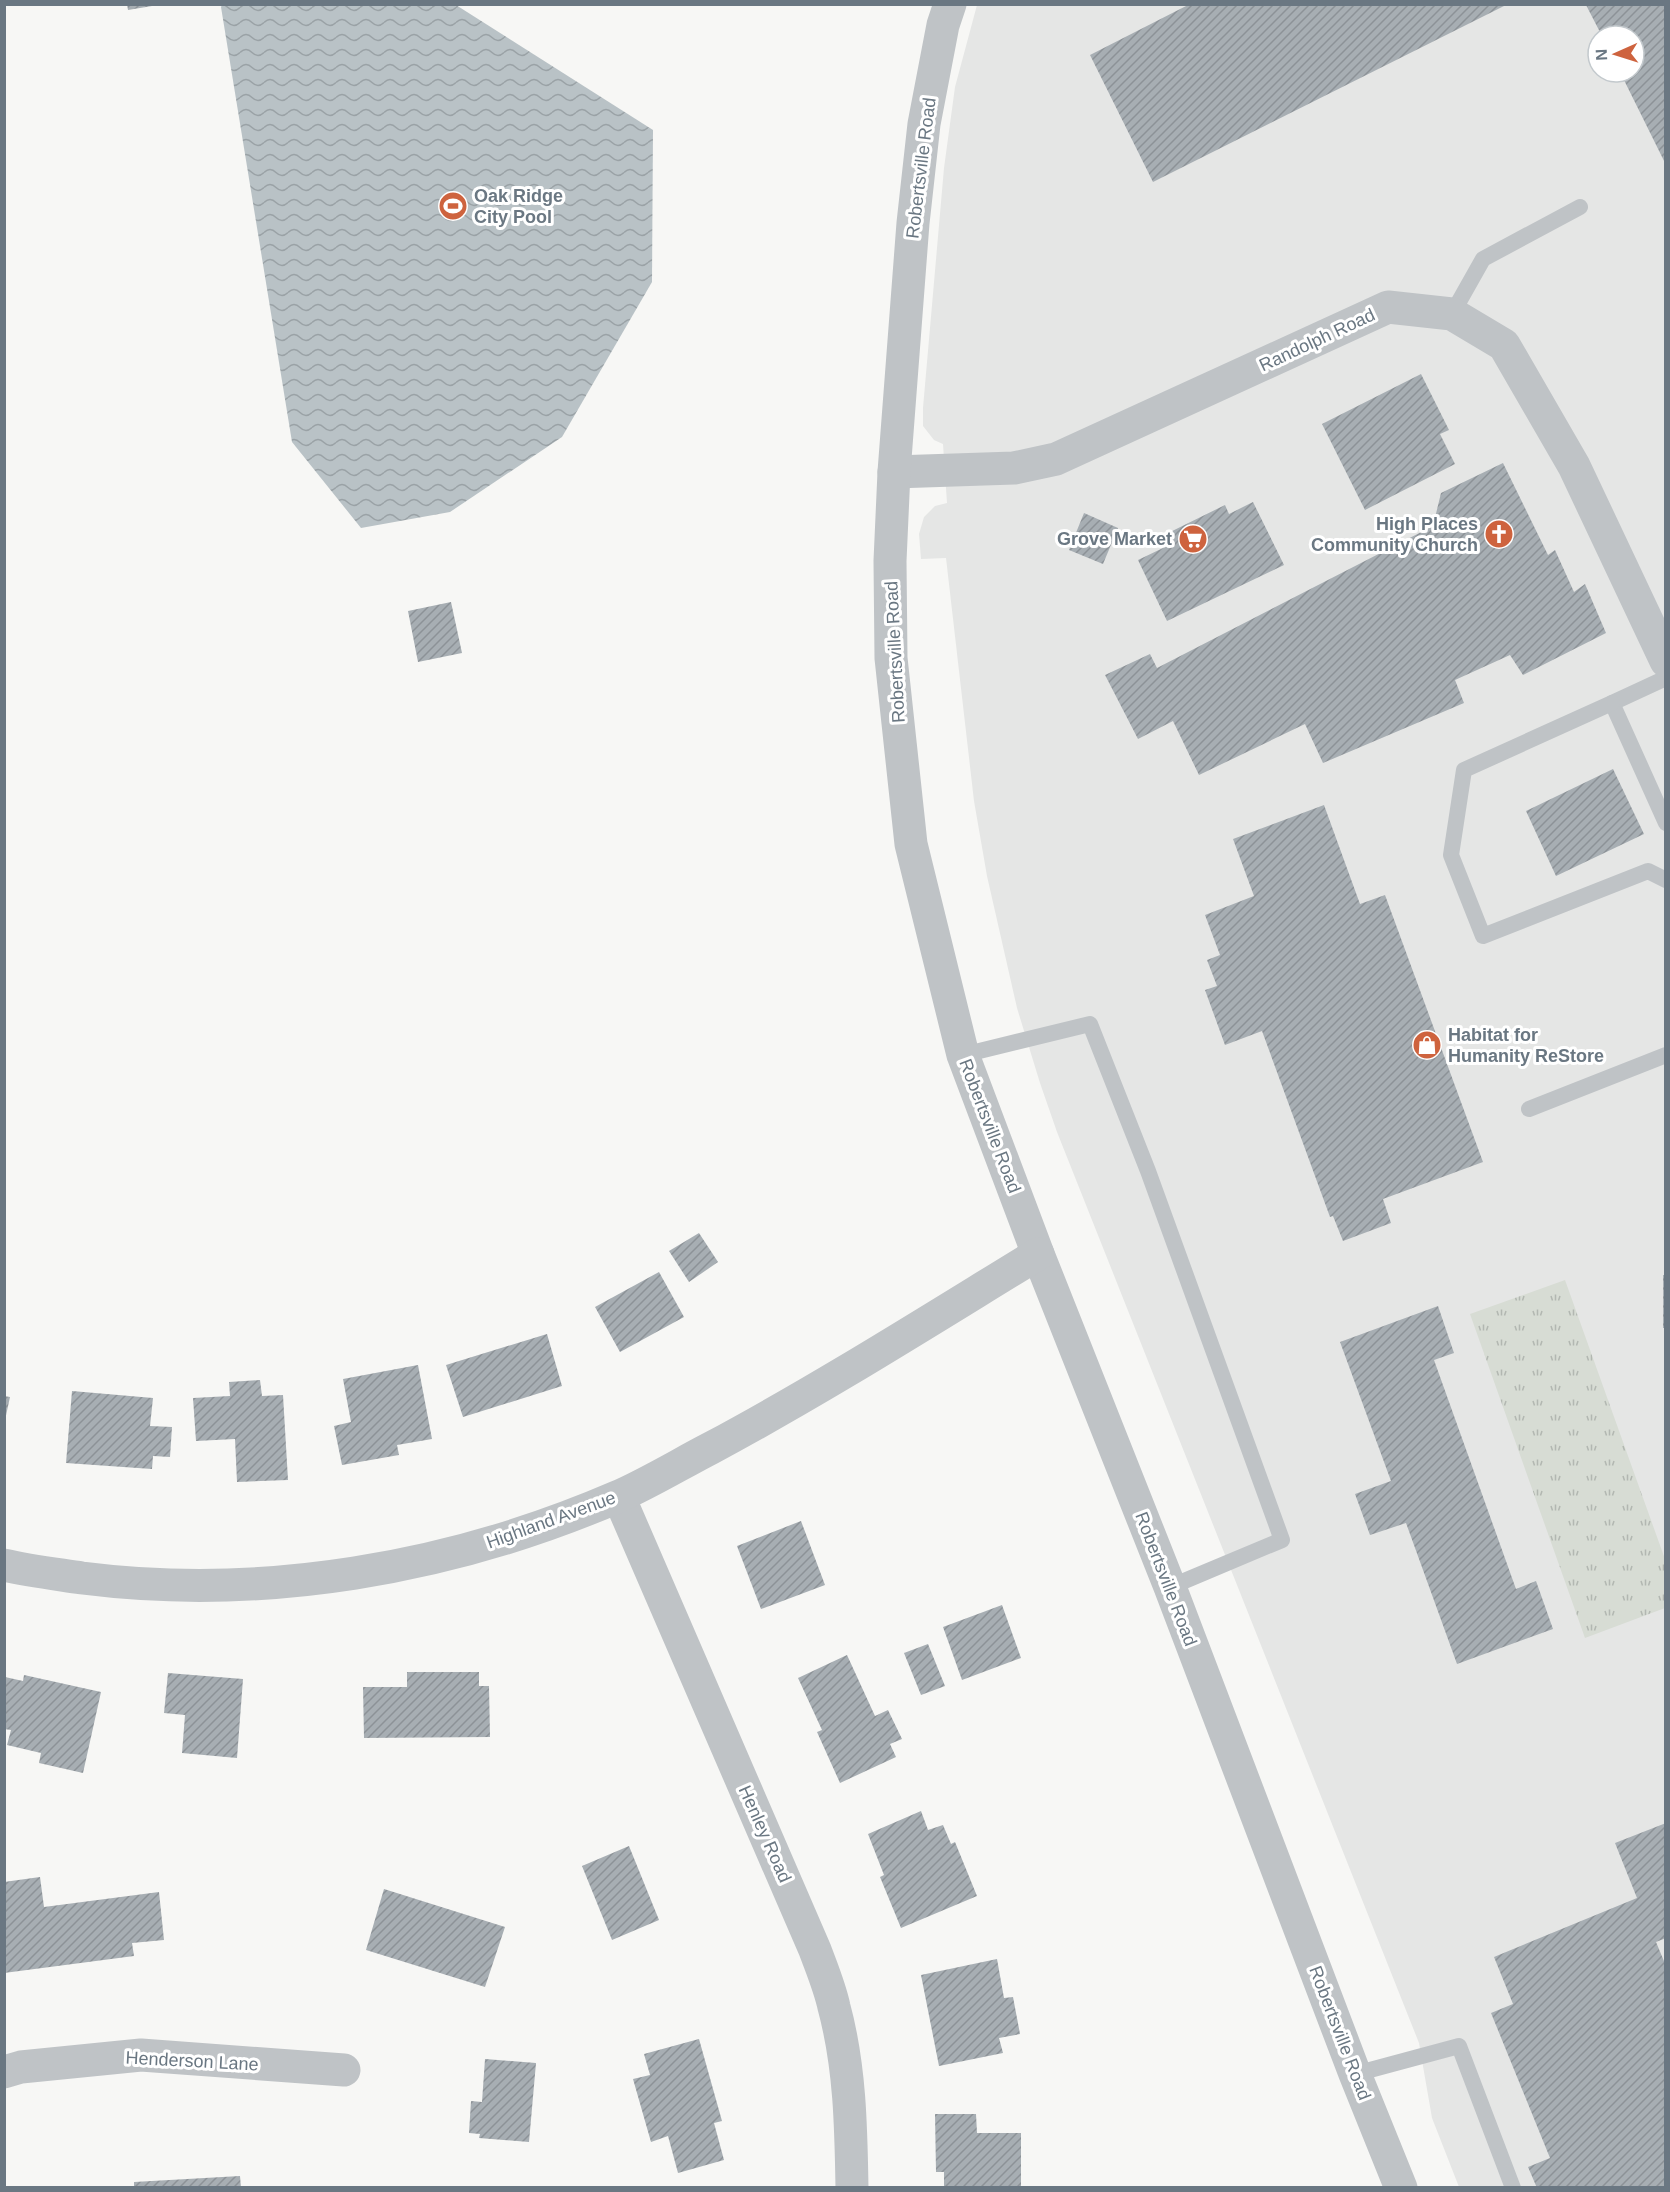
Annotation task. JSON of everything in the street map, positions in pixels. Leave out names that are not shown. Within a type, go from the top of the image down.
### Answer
[{"type":"street","name":"Robertsville Road","points":[[950,4],[943,25],[924,124],[913,224],[894,472],[890,561],[891,658],[911,844],[963,1055],[1038,1254],[1170,1587],[1355,2074],[1401,2187]]},
{"type":"street","name":"Randolph Road","points":[[894,472],[1014,468],[1056,459],[1388,307],[1452,314],[1504,345],[1574,466],[1665,661]]},
{"type":"street","name":"Highland Avenue","points":[[4,1565],[124,1583],[182,1585],[268,1583],[375,1570],[511,1538],[619,1497],[793,1404],[1038,1254]]},
{"type":"street","name":"Henley Road","points":[[619,1497],[815,1950],[834,2006],[845,2058],[851,2132],[852,2187]]},
{"type":"street","name":"Henderson Lane","points":[[4,2072],[21,2067],[141,2055],[344,2070]]},
{"type":"lane","points":[[1452,314],[1483,259],[1580,207]]},
{"type":"lane","points":[[1665,678],[1464,770],[1451,855],[1483,936],[1648,871],[1665,880]]},
{"type":"lane","points":[[1612,703],[1665,823]]},
{"type":"lane","points":[[963,1055],[1090,1024],[1148,1171],[1282,1540],[1170,1587]]},
{"type":"lane","points":[[1529,1109],[1665,1055]]},
{"type":"lane","points":[[1355,2074],[1459,2046],[1513,2187]]},
{"type":"shaded area","points":[[977,5],[1665,5],[1665,2187],[1459,2187],[1432,2118],[1419,2043],[1057,1132],[1017,1008],[987,876],[974,801],[946,558],[921,559],[919,534],[924,517],[935,506],[947,503],[943,444],[934,440],[923,426],[944,168],[955,87]]},
{"type":"green space","points":[[1565,1280],[1666,1562],[1665,1608],[1585,1638],[1470,1314]]},
{"type":"water","name":"Oak Ridge City Pool","points":[[222,5],[456,5],[653,130],[652,282],[562,437],[450,512],[361,528],[292,442]]},
{"type":"building","points":[[127,4],[152,4],[152,6],[128,10]]},
{"type":"building","points":[[1190,4],[1508,4],[1153,182],[1090,55]]},
{"type":"building","points":[[1586,5],[1666,5],[1666,165],[1626,84],[1646,84],[1646,24],[1596,24]]},
{"type":"building","points":[[1421,374],[1449,430],[1440,434],[1455,464],[1365,510],[1322,424]]},
{"type":"building","points":[[1503,463],[1548,555],[1555,550],[1574,592],[1585,584],[1606,633],[1523,675],[1510,655],[1455,680],[1464,703],[1323,763],[1305,724],[1199,775],[1173,721],[1138,739],[1105,675],[1150,654],[1157,668],[1433,526],[1441,493]]},
{"type":"building","points":[[1253,502],[1284,565],[1167,621],[1138,560],[1163,548],[1158,538],[1225,505],[1229,514]]},
{"type":"building","points":[[1084,513],[1118,528],[1103,564],[1069,550]]},
{"type":"building","points":[[451,602],[462,653],[418,662],[408,611]]},
{"type":"building","points":[[1613,769],[1644,834],[1556,876],[1526,811]]},
{"type":"building","points":[[1324,805],[1360,904],[1385,895],[1483,1162],[1383,1199],[1391,1223],[1343,1241],[1333,1216],[1330,1217],[1262,1031],[1225,1045],[1205,990],[1217,986],[1207,960],[1220,955],[1205,915],[1254,896],[1233,839]]},
{"type":"building","points":[[699,1233],[718,1262],[689,1282],[669,1251]]},
{"type":"building","points":[[659,1272],[684,1317],[620,1352],[595,1307]]},
{"type":"building","points":[[1663,1275],[1666,1275],[1666,1328],[1663,1328]]},
{"type":"building","points":[[1438,1306],[1454,1353],[1434,1360],[1516,1589],[1536,1581],[1553,1629],[1457,1664],[1406,1523],[1370,1535],[1355,1494],[1391,1481],[1340,1342]]},
{"type":"building","points":[[547,1334],[562,1386],[463,1417],[446,1365]]},
{"type":"building","points":[[418,1365],[432,1439],[397,1445],[399,1455],[342,1465],[334,1426],[351,1422],[343,1379]]},
{"type":"building","points":[[260,1380],[262,1396],[283,1395],[288,1480],[237,1482],[235,1439],[196,1441],[193,1398],[230,1396],[229,1382]]},
{"type":"building","points":[[72,1391],[153,1398],[150,1426],[172,1427],[170,1457],[153,1456],[152,1469],[66,1463]]},
{"type":"building","points":[[4,1396],[10,1397],[5,1420],[4,1420]]},
{"type":"building","points":[[801,1521],[825,1585],[761,1609],[737,1546]]},
{"type":"building","points":[[1002,1605],[1021,1658],[962,1680],[943,1627]]},
{"type":"building","points":[[928,1644],[945,1686],[921,1695],[904,1653]]},
{"type":"building","points":[[847,1655],[875,1716],[888,1710],[902,1739],[890,1744],[896,1757],[840,1783],[817,1732],[822,1730],[798,1678]]},
{"type":"building","points":[[407,1672],[479,1672],[479,1686],[489,1686],[490,1737],[364,1738],[363,1687],[407,1687]]},
{"type":"building","points":[[168,1673],[243,1679],[237,1758],[182,1753],[185,1715],[164,1713]]},
{"type":"building","points":[[24,1675],[101,1692],[83,1773],[39,1763],[41,1753],[7,1745],[11,1730],[4,1729],[5,1677],[23,1681]]},
{"type":"building","points":[[921,1811],[928,1830],[943,1825],[951,1844],[955,1842],[977,1896],[901,1928],[880,1877],[884,1875],[868,1834]]},
{"type":"building","points":[[1666,1823],[1666,1938],[1656,1942],[1666,1966],[1666,2188],[1537,2188],[1528,2167],[1550,2158],[1491,2013],[1513,2004],[1494,1957],[1637,1898],[1615,1843]]},
{"type":"building","points":[[629,1846],[659,1920],[612,1940],[582,1866]]},
{"type":"building","points":[[40,1877],[44,1907],[159,1892],[164,1940],[132,1943],[134,1956],[4,1973],[4,1882]]},
{"type":"building","points":[[384,1889],[505,1927],[485,1987],[366,1950]]},
{"type":"building","points":[[997,1959],[1004,1998],[1013,1997],[1020,2034],[999,2038],[1003,2053],[939,2066],[921,1975]]},
{"type":"building","points":[[699,2039],[722,2121],[714,2123],[724,2160],[678,2173],[668,2136],[651,2142],[633,2079],[650,2075],[644,2054]]},
{"type":"building","points":[[485,2059],[536,2063],[529,2142],[479,2138],[480,2134],[469,2133],[471,2101],[482,2102]]},
{"type":"building","points":[[935,2114],[976,2114],[977,2133],[1021,2133],[1021,2188],[944,2188],[944,2172],[936,2172]]},
{"type":"building","points":[[240,2176],[241,2188],[134,2188],[134,2182]]},
{"type":"place","name":"Oak Ridge City Pool","points":[[453,206]]},
{"type":"place","name":"High Places Community Church","points":[[1499,534]]},
{"type":"place","name":"Grove Market","points":[[1193,539]]},
{"type":"place","name":"Habitat for Humanity ReStore","points":[[1427,1045]]}]
